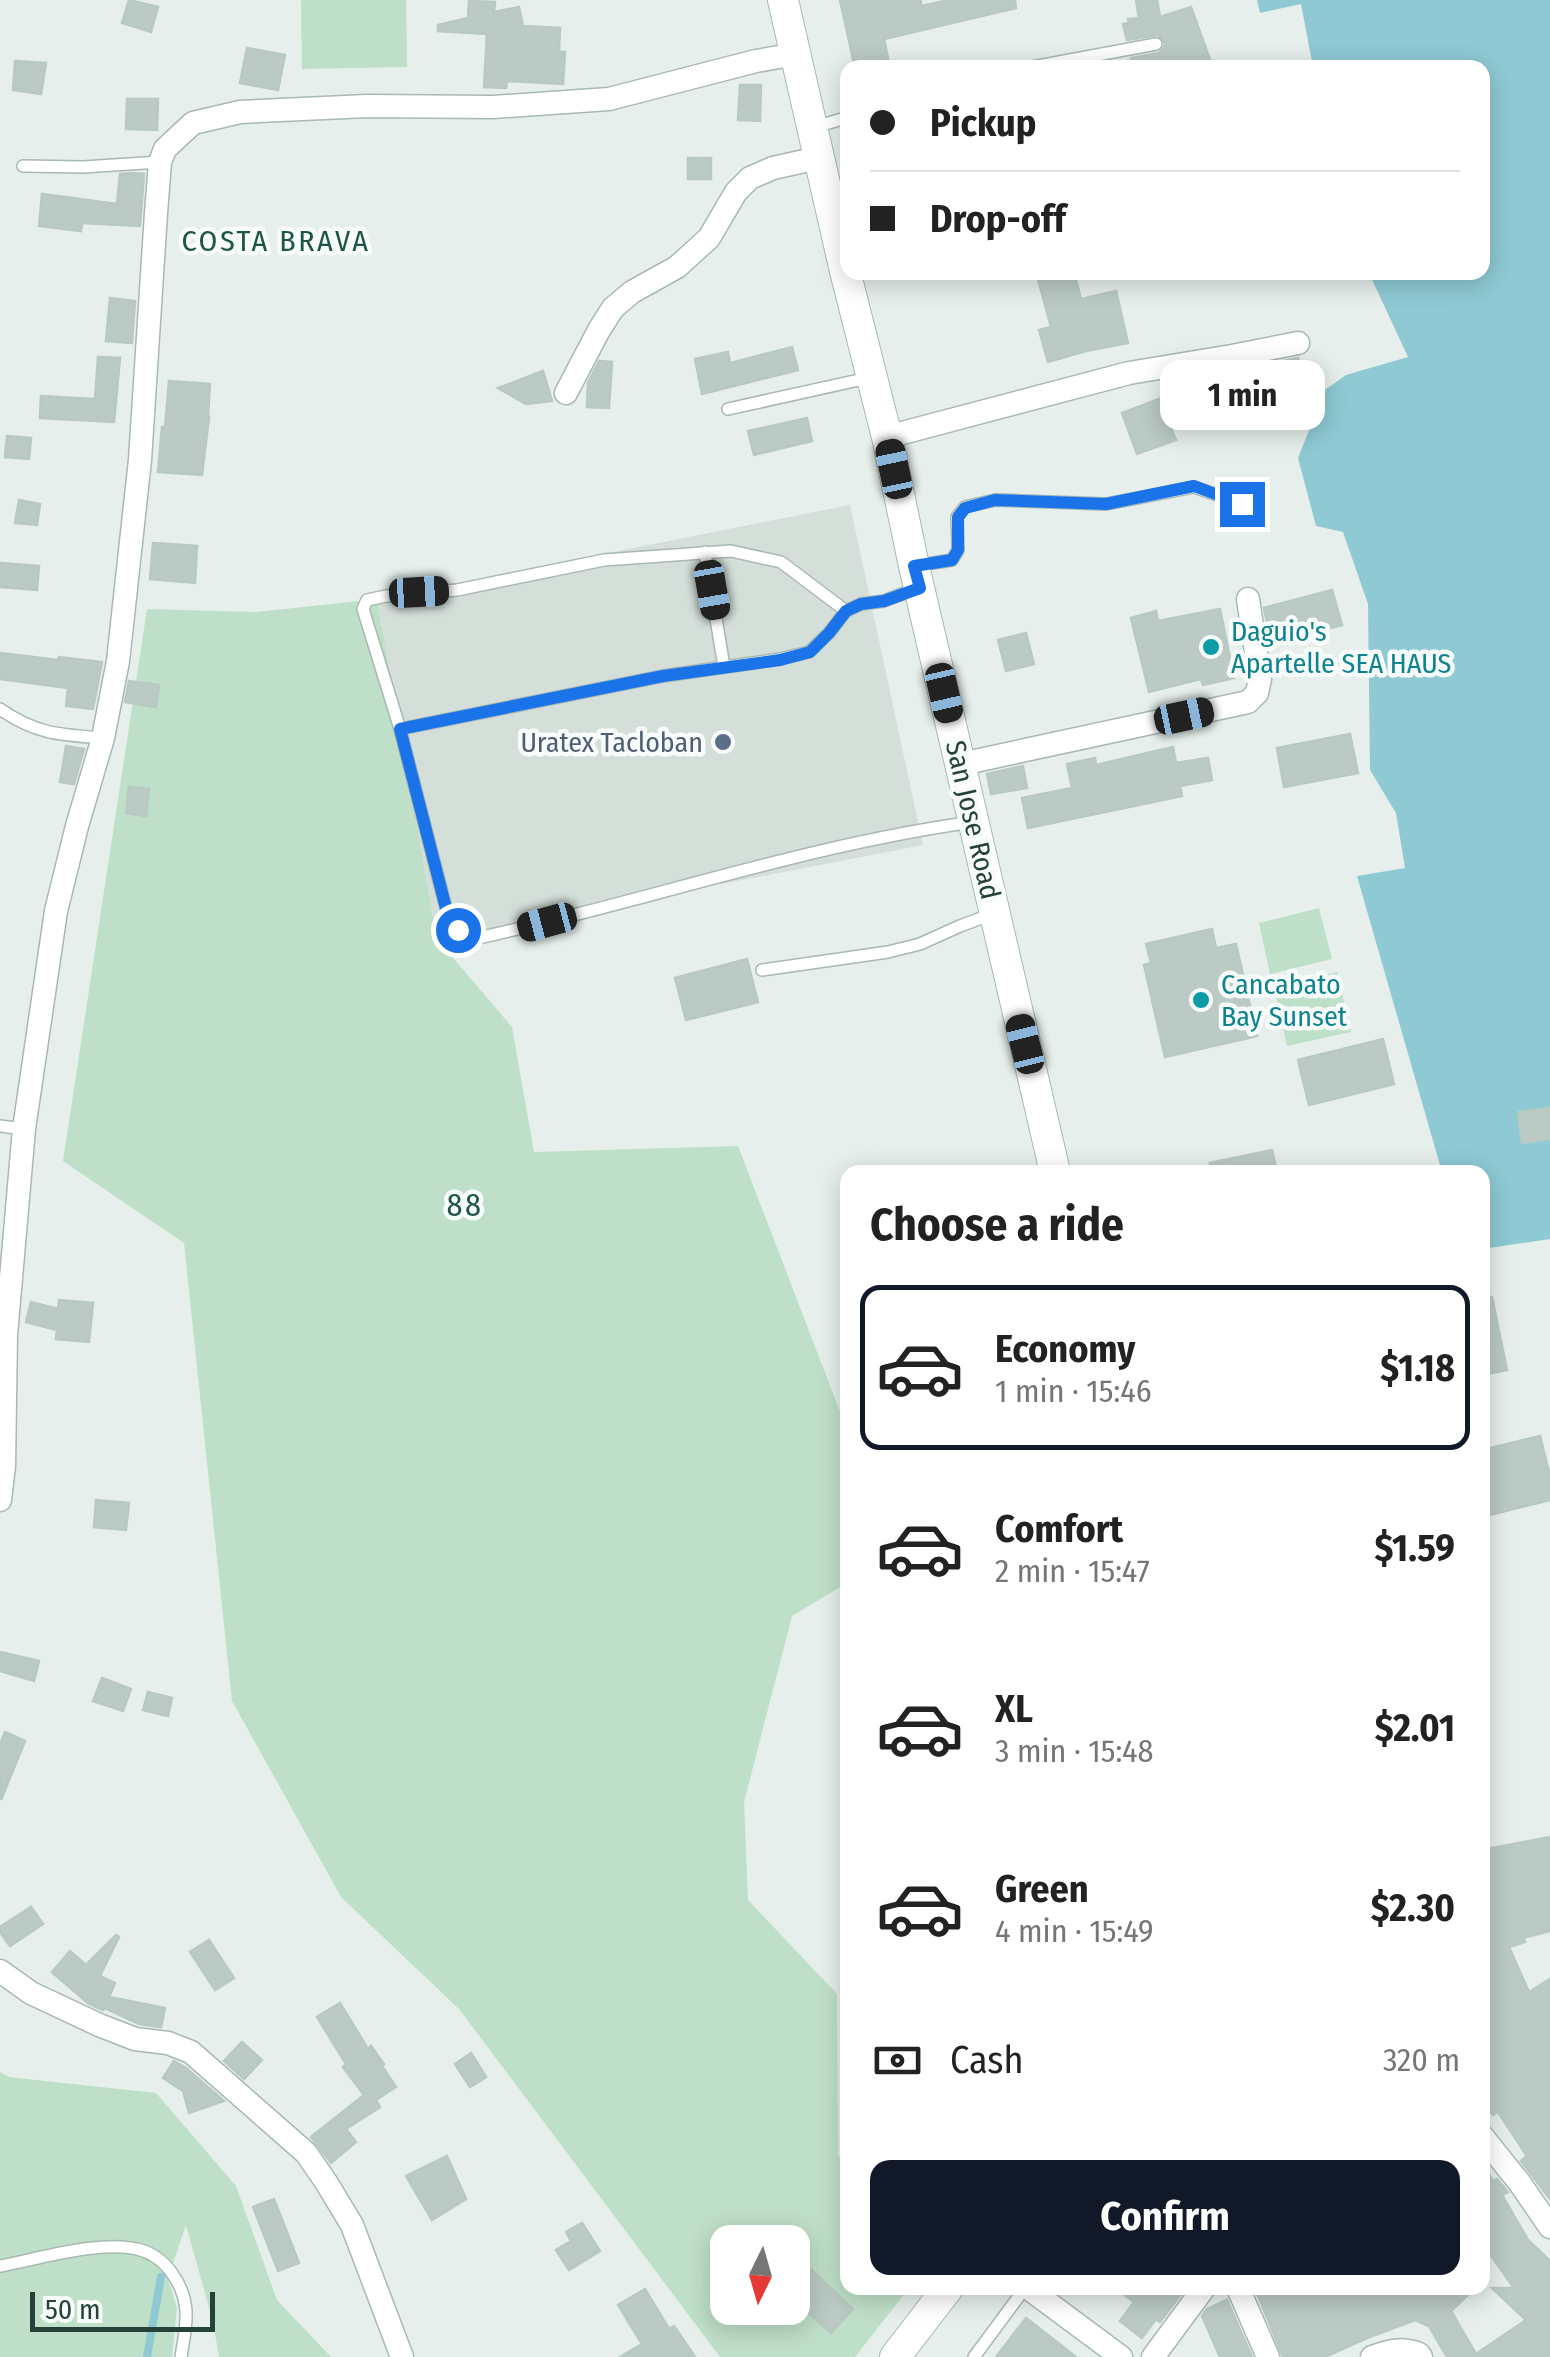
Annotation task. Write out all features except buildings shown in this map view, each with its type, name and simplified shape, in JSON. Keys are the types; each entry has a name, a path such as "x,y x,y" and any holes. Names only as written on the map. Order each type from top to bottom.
{"main road":[{"name":"San Jose Road","path":"783,0 840,246"},
{"name":"San Jose Road","path":"848,280 1053,1165"},
{"path":"895,2357 943,2295"}],"street":[{"path":"0,1500 12,1128 56,910 103,738 118,661 140,460 160,162 165,148 193,123 240,112 367,106 493,107 609,100 796,54"},
{"path":"566,393 613,308 632,292 677,267 709,238 736,192 750,178 815,143"},
{"path":"887,437 1114,376 1298,343"},
{"path":"961,764 1248,702 1257,693 1260,680 1248,600"},
{"path":"0,1971 31,1993 99,2025 135,2039 191,2052 306,2153 352,2225 402,2357"},
{"path":"1490,2146 1550,2228"},
{"path":"1037,2295 1121,2357"},
{"path":"1153,2357 1199,2295"},
{"path":"1241,2295 1268,2357"},
{"path":"1372,2357 1407,2349 1421,2357"}],"lane":[{"path":"1070,60 1156,44"},
{"path":"815,143 840,123"},
{"path":"24,166 160,162"},
{"path":"728,408 872,377"},
{"path":"400,729 663,676 780,660 810,652 846,611 884,601 917,577 952,560 958,550 958,517 965,508 995,500 1106,504 1194,486 1264,511"},
{"path":"846,611 780,562 731,550 604,560 457,590 367,600 363,609 400,729 447,912 458,930 478,938 721,875 922,829 974,822"},
{"path":"705,552 724,667"},
{"path":"0,709 25,726 67,736 103,738"},
{"path":"762,970 888,952 920,944 994,913"},
{"path":"0,2266 99,2247 139,2249 165,2263 180,2284 186,2312 181,2357"},
{"path":"974,2357 1022,2295"}],"shaded area":[{"path":"850,505 923,845 437,939 377,599"}],"green space":[{"path":"301,0 406,0 407,67 302,69"},
{"path":"377,599 437,939 512,1027 534,1152 738,1146 840,1412 840,1587 792,1616 744,1802 748,1900 837,1994 840,2295 904,2295 855,2357 720,2357 459,2009 341,1897 232,1701 184,1243 63,1161 147,609 257,612"},
{"path":"1319,908 1332,959 1270,974 1259,923"},
{"path":"1337,972 1351,1032 1287,1046 1274,987"},
{"path":"0,2072 9,2077 156,2093 236,2186 277,2300 331,2357 219,2357 186,2225 168,2278 177,2308 172,2357 0,2357"}],"water":[{"path":"1257,0 1550,0 1550,1239 1490,1248 1490,1165 1440,1165 1357,876 1405,868 1396,813 1370,770 1368,604 1343,532 1316,526 1298,458 1325,390 1346,375 1408,357 1372,280 1490,280 1490,60 1312,60 1301,4 1260,13"}],"waterway":[{"path":"147,2357 161,2277"}],"place":[{"name":"Daguio's Apartelle SEA HAUS","path":"1211,647"},
{"name":"Uratex Tacloban","path":"723,742"},
{"name":"Cancabato Bay Sunset","path":"1201,1000"}],"district":[{"name":"COSTA BRAVA","path":"276,241"},
{"name":"88","path":"465,1205"}],"route":[{"path":"458,930 447,912 400,729 663,676 780,660 810,652 846,611 920,588 914,566 952,560 958,550 958,517 965,508 995,500 1106,504 1194,486 1242,504"}]}
